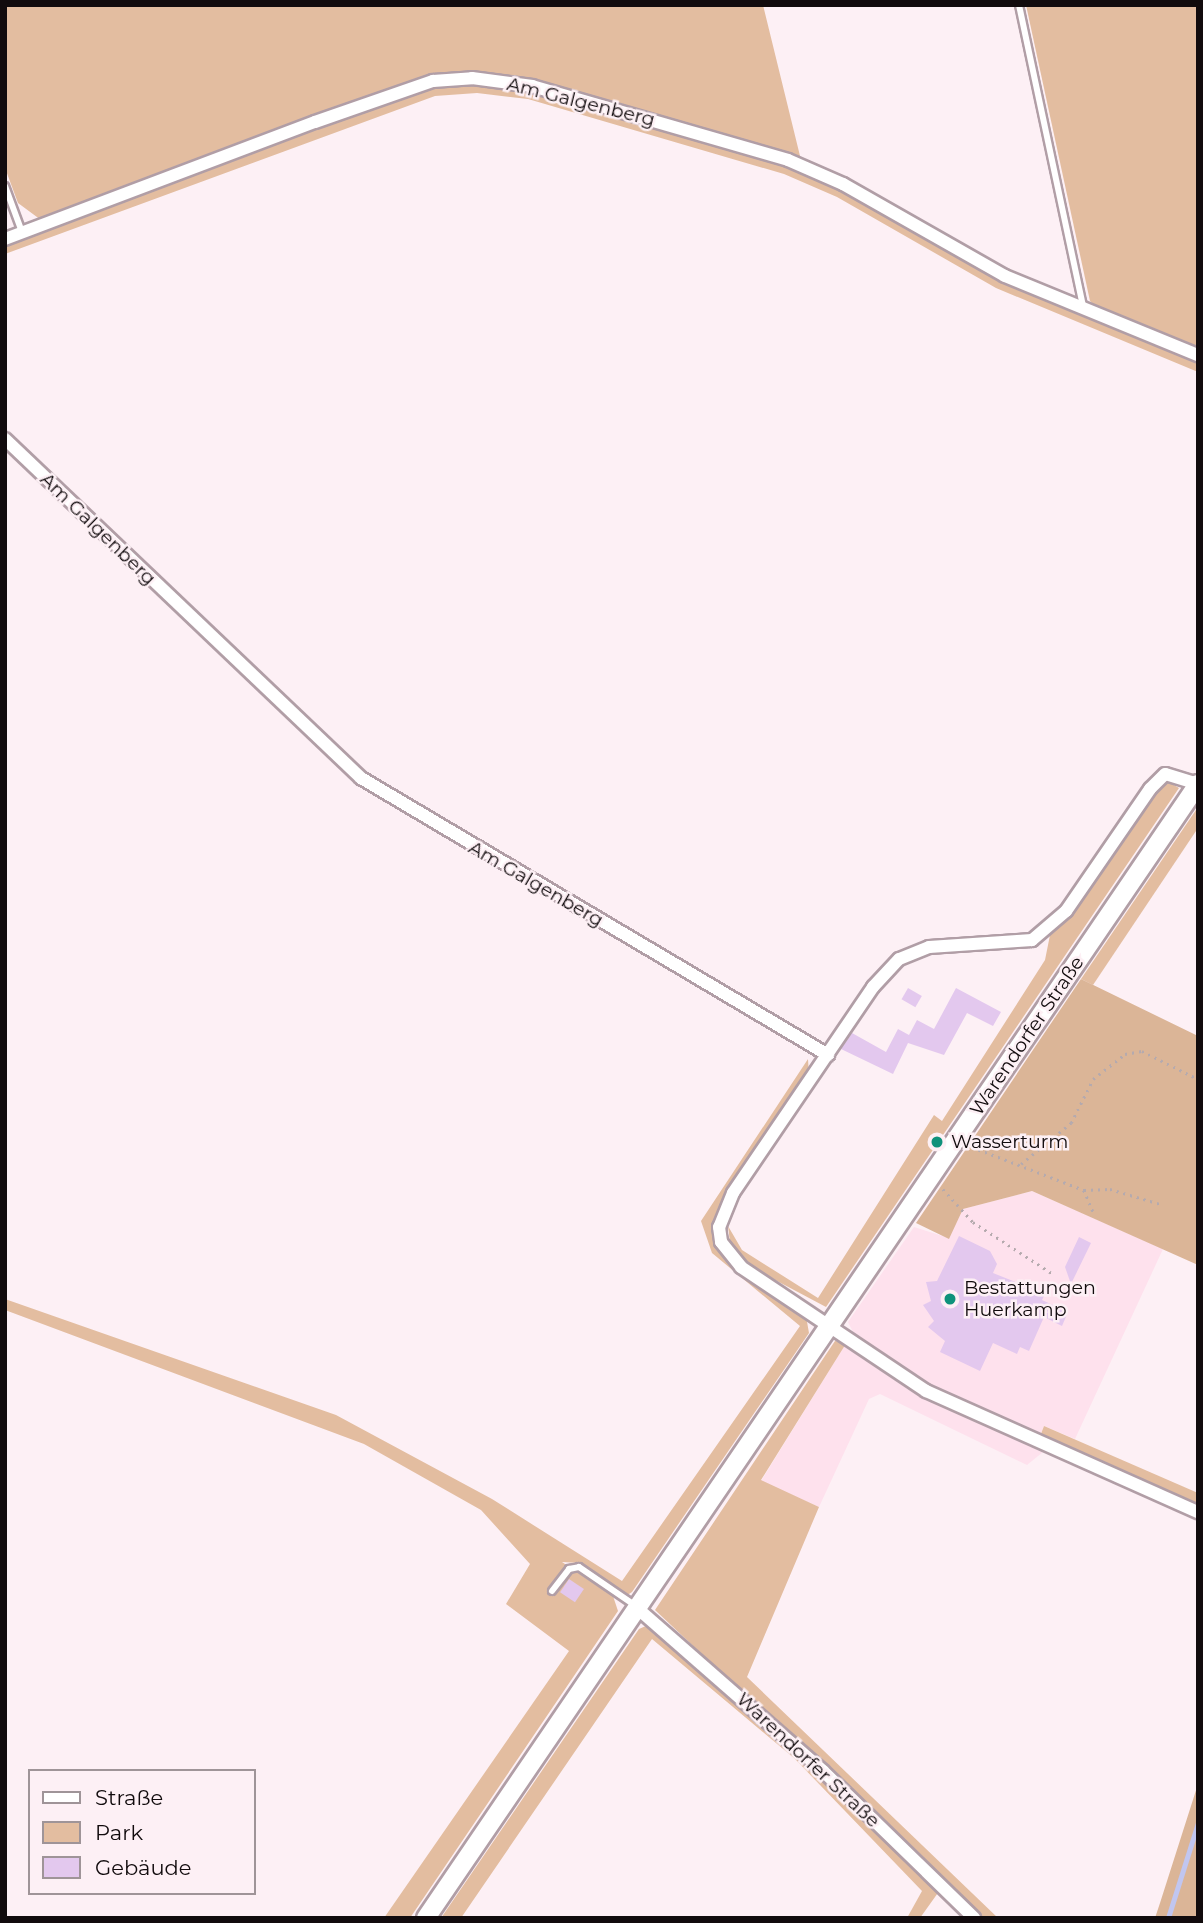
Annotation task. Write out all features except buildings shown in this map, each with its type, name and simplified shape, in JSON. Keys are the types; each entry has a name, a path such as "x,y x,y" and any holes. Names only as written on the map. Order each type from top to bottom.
{"main road":[{"name":"Warendorfer Straße","path":"426,1918 1198,784"}],"street":[{"name":"Am Galgenberg","path":"5,239 433,81 472,78 532,86 788,160 843,184 1005,276 1198,355"},
{"name":"Am Galgenberg","path":"5,439 361,778 828,1055"},
{"name":"Warendorfer Straße","path":"828,1055 899,959 929,947 1032,940 1066,911 1157,782 1178,774 1198,784"},
{"path":"828,1055 733,1193 719,1227 721,1242 741,1267 831,1323 957,1408 1198,1512"},
{"name":"Warendorfer Straße","path":"637,1608 823,1770 974,1918"}],"lane":[{"path":"1019,5 1084,309"},
{"path":"5,186 22,232"},
{"path":"552,1591 569,1569 579,1567 637,1608"}],"path":[{"path":"1021,1164 1071,1123 1093,1079 1125,1054 1142,1051 1198,1079"},
{"path":"955,1141 1084,1190 1110,1189 1160,1204"},
{"path":"931,1177 973,1222 1053,1274"},
{"path":"1084,1190 1094,1214"}],"shaded area":[{"path":"1081,979 1198,1036 1198,1265 1032,1191 963,1209 949,1239 916,1223"},
{"path":"1032,1191 1163,1249 1075,1439 1044,1426 1035,1447 1043,1452 1027,1465 880,1394 869,1399 819,1507 761,1481 853,1332 848,1322 914,1227 949,1238 963,1209"},
{"path":"1198,1784 1198,1918 1155,1918 1160,1903"}],"green space":[{"path":"5,5 763,5 801,160 617,102 530,80 469,73 41,220 18,203 5,168"},
{"path":"1026,5 1198,5 1198,349 1100,311 1090,301"},
{"path":"473,82 530,89 786,165 841,188 999,281 1198,361 1198,372 996,288 837,197 784,174 528,99 477,93 435,96 5,254 5,243 24,236 433,86"},
{"path":"1167,781 1179,788 826,1307 747,1265 730,1242 728,1226 742,1250 818,1298 934,1115 942,1121 1045,960 1050,935 1152,792"},
{"path":"1198,807 1198,828 1093,985 1081,979"},
{"path":"808,1059 809,1075 728,1194 714,1225 717,1242 806,1316 809,1333 632,1592 626,1596 580,1563 562,1562 613,1596 618,1611 410,1918 384,1918 569,1651 506,1604 530,1564 481,1510 364,1444 5,1310 5,1299 336,1415 492,1499 622,1581 800,1326 712,1253 701,1221"},
{"path":"835,1341 847,1342 761,1480 819,1507 747,1677 998,1918 982,1918 655,1610"},
{"path":"1044,1426 1198,1493 1198,1506 1039,1439"},
{"path":"648,1625 819,1772 940,1890 920,1918 907,1918 922,1891 795,1759 652,1639 461,1918 441,1918 639,1629"}],"waterway":[{"path":"1168,1918 1198,1823"}],"place":[{"name":"Wasserturm","path":"937,1142"},
{"name":"Bestattungen Huerkamp","path":"950,1299"}]}
